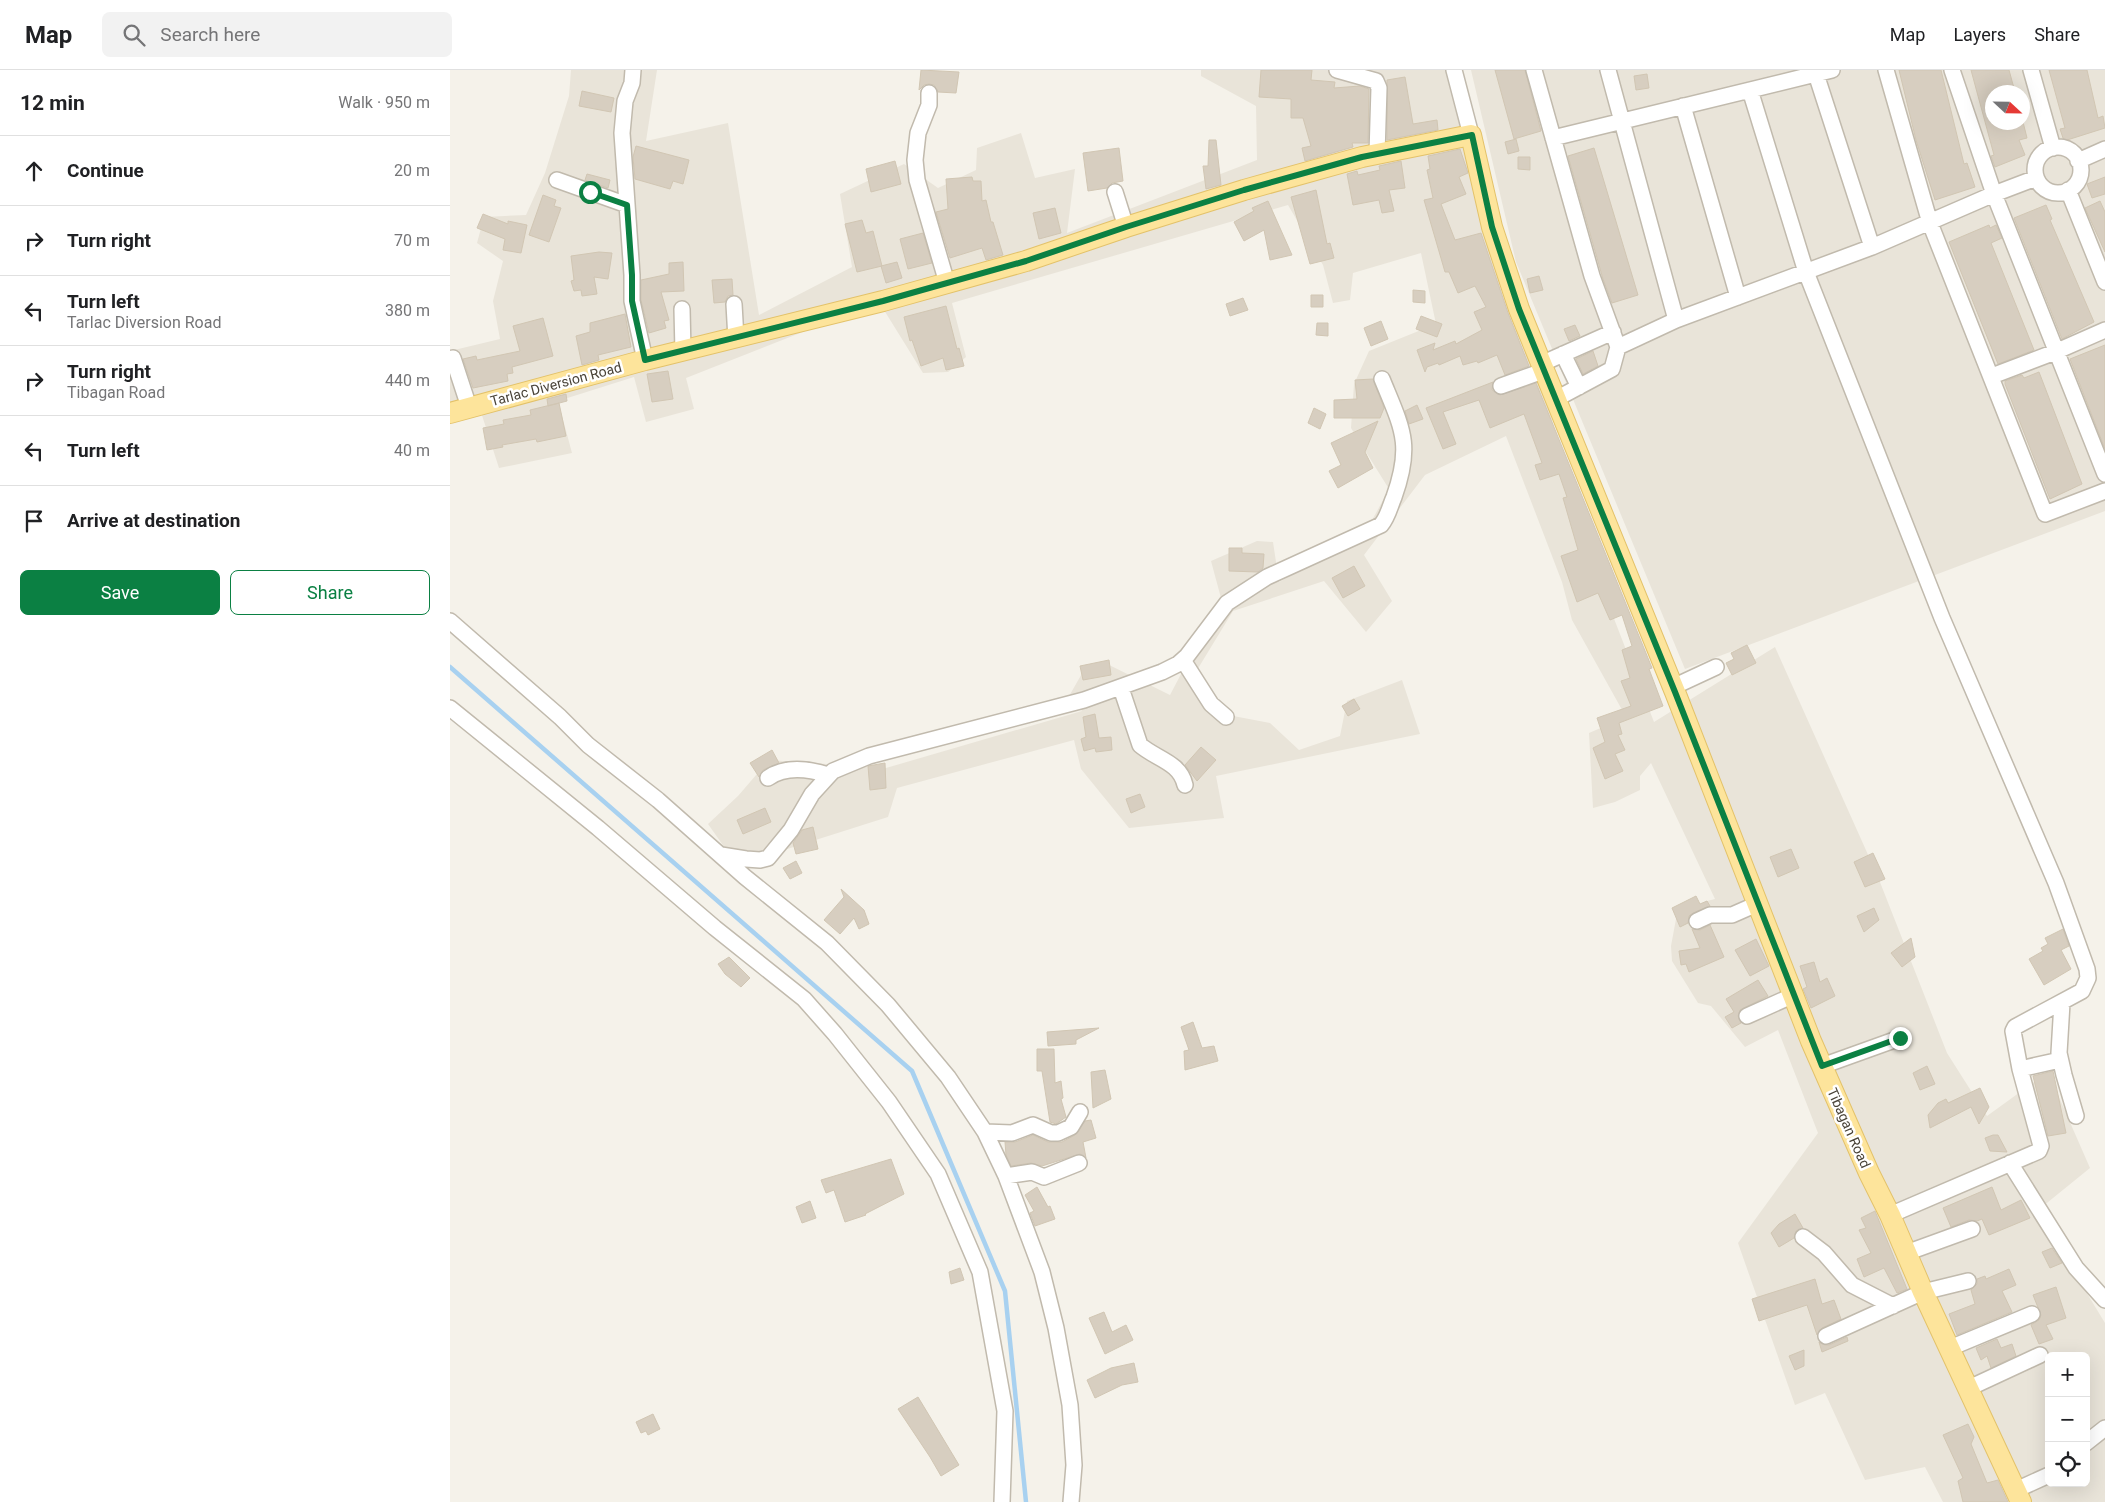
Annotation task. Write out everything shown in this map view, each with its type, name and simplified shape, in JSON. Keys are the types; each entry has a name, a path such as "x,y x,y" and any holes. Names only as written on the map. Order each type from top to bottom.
{"main road":[{"name":"Tarlac Diversion Road","path":"450,413 1026,261 1244,190 1377,154 1472,135"},
{"name":"Tibagan Road","path":"1472,135 1492,227 1519,309 1673,687 1757,904 1822,1066 1869,1173 2018,1496"}],"street":[{"path":"633,70 632,84 625,101 622,133 632,275 632,301 645,360"},
{"path":"1337,70 1376,81 1379,88 1377,154"},
{"name":"Tibagan Road","path":"1454,70 1472,135"},
{"path":"1534,70 1592,276 1618,347 1612,369 1556,399"},
{"path":"1608,70 1676,320"},
{"path":"1553,138 1832,70"},
{"path":"1886,70 1930,223 2045,514 2105,491"},
{"path":"1952,70 1994,194 2055,352 2105,474"},
{"path":"2031,70 2053,148"},
{"path":"1816,74 1872,248"},
{"path":"1750,90 1806,272 1942,618 2056,883 2087,970 2088,978 2082,991 2015,1027 2013,1032 2020,1069 2041,1146 2039,1151 1890,1215"},
{"path":"929,94 928,106 918,133 915,160 917,180 947,283"},
{"path":"1683,106 1738,297"},
{"path":"2053,148 2068,149 2078,160 2080,175 2077,182 2068,190 2052,192 2040,184 2036,178 2035,170 2040,156 2053,148"},
{"path":"2078,160 2105,149"},
{"path":"1618,347 1676,320 1872,248 1994,194 2036,178"},
{"path":"557,180 627,205"},
{"path":"2068,190 2105,282"},
{"path":"1115,192 1126,227"},
{"path":"734,304 736,339"},
{"path":"682,308 682,352"},
{"path":"1992,376 2055,352 2105,330"},
{"path":"1501,386 1542,368 1563,354 1613,332"},
{"path":"1563,354 1579,387"},
{"path":"453,358 469,407"},
{"path":"720,855 760,860 768,858 790,830 812,794 828,775 833,771 869,756 1040,712 1121,688 1162,672 1183,660 1226,602 1267,577 1372,530 1384,521 1404,462 1403,435 1382,379"},
{"path":"450,621 560,717 588,745 658,800 720,855 827,943 888,1005 948,1077 985,1132 1006,1176 1042,1272 1056,1328 1070,1406 1074,1465 1071,1502"},
{"path":"1183,660 1211,704 1226,718"},
{"path":"1673,687 1716,667"},
{"path":"1121,688 1140,745 1175,767 1184,778 1185,785"},
{"path":"450,708 598,828 715,928 804,999 835,1034 889,1102 938,1174 980,1272 1005,1411 1002,1502"},
{"path":"768,778 775,773 795,770 828,775"},
{"path":"1697,921 1710,915 1732,915 1757,904"},
{"path":"1747,1016 1794,994"},
{"path":"2062,1003 2059,1053 2076,1116"},
{"path":"1822,1066 1900,1038"},
{"path":"2020,1069 2060,1060"},
{"path":"985,1132 1012,1133 1033,1125 1050,1133 1058,1133 1071,1127 1080,1112"},
{"path":"1006,1176 1032,1172 1044,1177 1050,1176 1079,1163"},
{"path":"2010,1163 2076,1268 2105,1300"},
{"path":"1906,1253 1972,1230"},
{"path":"1803,1237 1824,1253 1852,1285 1893,1306"},
{"path":"1826,1336 1923,1292 1968,1281"},
{"path":"1950,1348 2032,1314"},
{"path":"1968,1388 2040,1356"},
{"path":"2087,1442 2105,1428"},
{"path":"2018,1496 2045,1479"}],"shaded area":[{"path":"571,70 657,70 646,141 728,123 759,315 852,267 840,194 904,164 938,188 976,170 977,148 1021,133 1035,178 1075,169 1067,233 1257,160 1256,106 1201,76 1201,70 1446,70 1529,339 1594,567 1654,722 1775,647 1878,877 1947,1053 1987,1116 2048,1072 2090,1168 2037,1211 2105,1323 2105,1502 1943,1502 1925,1467 1865,1480 1825,1393 1795,1405 1738,1243 1818,1133 1778,1030 1745,1047 1711,1006 1698,1003 1672,961 1671,946 1676,919 1707,901 1715,899 1651,763 1640,776 1640,790 1615,802 1593,808 1589,733 1626,717 1572,620 1562,582 1506,436 1425,475 1364,555 1392,601 1366,632 1324,581 1233,611 1194,675 1228,715 1270,723 1299,750 1340,736 1347,701 1402,680 1420,734 1216,776 1224,818 1129,828 1081,769 1074,740 897,788 888,817 737,865 708,824 738,796 769,760 886,768 1082,711 1068,698 1084,670 1103,662 1170,695 1221,598 1211,561 1257,541 1273,542 1279,582 1363,537 1389,489 1351,428 1354,384 1369,351 1436,324 1421,253 1353,273 1350,300 1333,303 1323,265 1288,205 952,303 966,357 948,372 923,373 879,302 686,378 694,409 646,422 634,377 558,401 572,453 499,468 478,403 450,410 450,351 500,339 493,301 503,261 477,243 484,217 526,215 545,173 569,96"},
{"path":"1471,70 2105,70 2105,511 1685,669 1516,262"}],"building":[{"path":"921,70 959,72 956,93 938,92 934,85 929,84 924,85 919,90"},
{"path":"1261,70 1312,70 1311,80 1335,82 1334,88 1360,86 1369,89 1368,143 1352,143 1353,147 1305,161 1302,148 1311,146 1303,118 1291,118 1291,99 1259,97"},
{"path":"1495,70 1525,70 1541,131 1514,139"},
{"path":"1899,70 1941,70 1964,164 1967,163 1975,187 1935,200 1916,140"},
{"path":"1971,70 2009,70 2013,85 1985,85 1985,122"},
{"path":"2049,70 2087,70 2098,118 2103,116 2105,128 2064,141 2060,129 2065,128"},
{"path":"1647,74 1649,88 1636,90 1634,76"},
{"path":"1405,77 1413,124 1437,120 1438,130 1387,140 1387,80"},
{"path":"582,91 614,98 611,112 579,106"},
{"path":"1987,130 2025,130 2027,138 2019,140 2025,155 1995,167 1991,156 1994,155"},
{"path":"1516,139 1519,151 1508,154 1505,142"},
{"path":"1209,140 1216,140 1221,185 1206,189 1203,166 1208,166"},
{"path":"636,146 689,160 683,184 673,181 670,189 635,179 633,157"},
{"path":"1119,148 1123,181 1112,183 1107,188 1088,191 1083,153"},
{"path":"1594,148 1638,295 1612,303 1603,279 1568,156"},
{"path":"1460,149 1468,173 1459,177 1466,194 1441,204 1455,240 1481,233 1508,313 1529,366 1505,375 1497,355 1478,363 1477,361 1463,365 1460,356 1439,365 1438,363 1427,367 1425,372 1417,350 1435,343 1433,350 1455,341 1456,344 1482,330 1474,312 1486,307 1475,286 1458,293 1449,272 1445,272 1424,200 1433,198 1427,170 1430,169 1428,156"},
{"path":"1518,157 1530,157 1530,170 1518,169"},
{"path":"895,161 901,184 871,192 866,169"},
{"path":"1401,161 1405,188 1389,190 1394,211 1382,213 1379,200 1353,205 1347,174 1357,171 1358,175 1380,170 1379,166"},
{"path":"587,174 610,180 608,188 585,180"},
{"path":"972,177 973,181 981,181 982,201 986,200 991,222 993,222 1003,255 986,260 982,248 950,258 936,212 948,209 946,179"},
{"path":"2105,177 2105,194 2092,198 2087,184"},
{"path":"1316,190 1327,244 1330,243 1334,258 1310,264 1291,197"},
{"path":"543,195 556,200 554,206 561,208 549,242 529,235"},
{"path":"1268,201 1292,255 1270,260 1264,230 1244,241 1234,222 1254,211 1252,208"},
{"path":"2100,201 2105,212 2105,252 2085,208"},
{"path":"2046,205 2052,219 2050,220 2094,322 2062,339 2014,218"},
{"path":"1055,208 1061,233 1039,239 1033,213"},
{"path":"483,214 508,224 508,221 527,225 521,253 503,250 505,239 477,228"},
{"path":"862,220 866,233 873,231 882,266 857,272 845,224"},
{"path":"1989,225 1990,228 1996,225 2002,238 1991,243 2034,350 1998,364 1949,242"},
{"path":"923,233 932,263 908,269 900,239"},
{"path":"599,252 612,253 608,279 594,277 597,294 582,296 581,290 574,291 571,281 574,280 571,256"},
{"path":"683,262 684,291 661,292 669,320 664,321 666,328 649,333 641,300 641,280 669,274 669,263"},
{"path":"897,262 902,278 886,283 881,266"},
{"path":"1539,276 1543,290 1530,293 1527,279"},
{"path":"732,279 733,295 728,296 725,302 714,303 712,280"},
{"path":"1413,290 1425,291 1425,303 1413,302"},
{"path":"1311,295 1323,295 1323,307 1311,307"},
{"path":"1243,298 1248,310 1230,316 1226,304"},
{"path":"946,306 957,349 959,348 964,366 946,370 943,358 921,366 912,340 910,341 904,317"},
{"path":"625,314 631,347 598,355 599,360 582,365 576,336 590,332 590,323"},
{"path":"1421,316 1442,324 1437,337 1416,329"},
{"path":"543,318 553,356 512,367 513,373 507,374 508,381 473,388 463,359 476,356 477,360 520,351 513,326"},
{"path":"1381,321 1388,339 1371,346 1364,328"},
{"path":"1317,323 1328,323 1328,336 1316,335"},
{"path":"1575,325 1580,336 1569,341 1564,329"},
{"path":"2105,345 2105,449 2070,359"},
{"path":"1593,351 1598,366 1583,374 1576,359"},
{"path":"668,371 673,399 652,402 647,374"},
{"path":"2039,372 2082,484 2050,499 2005,384 2005,381 2022,375 2024,378"},
{"path":"1373,379 1384,408 1380,418 1334,418 1334,400 1357,399 1355,380"},
{"path":"1493,382 1492,390 1500,395 1536,383 1652,668 1649,669 1663,706 1619,723 1622,734 1618,735 1625,750 1615,754 1623,771 1605,779 1593,748 1605,742 1597,718 1631,706 1621,681 1630,678 1622,650 1632,646 1622,615 1610,620 1598,593 1577,602 1561,556 1578,550 1563,498 1567,497 1559,474 1540,480 1535,465 1542,463 1524,414 1490,428 1479,400 1443,412 1456,444 1443,449 1426,408"},
{"path":"566,394 567,401 548,406 547,399"},
{"path":"559,403 566,436 537,442 536,439 502,445 503,447 487,450 483,428 504,424 503,420 531,415 530,410"},
{"path":"1417,405 1423,419 1409,424 1405,411"},
{"path":"1314,408 1326,414 1320,429 1308,423"},
{"path":"1378,421 1365,452 1373,468 1338,488 1329,471 1341,465 1331,443"},
{"path":"1229,548 1242,548 1242,553 1264,554 1263,568 1258,572 1229,571"},
{"path":"1354,566 1365,586 1343,598 1332,578"},
{"path":"1747,645 1756,663 1732,675 1726,663 1734,659 1731,653"},
{"path":"1109,660 1111,675 1083,680 1080,666"},
{"path":"1354,699 1360,709 1348,716 1342,706"},
{"path":"1095,714 1099,738 1111,737 1112,750 1096,752 1095,748 1084,751 1081,739 1086,737 1083,717"},
{"path":"1201,747 1216,760 1197,781 1185,765"},
{"path":"772,750 779,763 763,770 759,777 750,763"},
{"path":"885,763 886,788 870,790 868,766"},
{"path":"1140,794 1145,807 1131,813 1126,799"},
{"path":"765,808 771,822 743,834 737,820"},
{"path":"813,827 818,849 796,854 793,843 802,830"},
{"path":"1791,849 1799,868 1778,877 1770,857"},
{"path":"1873,853 1885,879 1865,887 1854,862"},
{"path":"796,861 802,873 790,879 783,868"},
{"path":"841,889 864,910 869,924 859,929 854,918 840,934 824,920 844,897"},
{"path":"1696,896 1700,904 1707,901 1710,906 1693,913 1689,916 1688,923 1680,927 1672,908"},
{"path":"1874,908 1879,920 1864,932 1857,916"},
{"path":"1710,925 1724,957 1689,972 1686,964 1681,965 1679,951 1700,948 1692,929 1700,930"},
{"path":"2063,929 2069,946 2061,950 2071,969 2044,985 2029,959 2043,951 2041,948 2048,944 2045,938"},
{"path":"1911,938 1915,957 1902,967 1891,953"},
{"path":"1756,939 1769,966 1750,976 1735,950"},
{"path":"729,957 750,978 741,987 725,974 718,964"},
{"path":"1814,962 1820,982 1827,978 1835,996 1811,1008 1803,989 1807,987 1800,966"},
{"path":"1758,980 1768,996 1740,1010 1738,1016 1741,1023 1732,1028 1725,1017 1734,1012 1726,999"},
{"path":"1193,1022 1202,1048 1214,1046 1218,1061 1185,1070 1184,1051 1189,1050 1181,1027"},
{"path":"1099,1028 1076,1040 1076,1044 1048,1046 1047,1032"},
{"path":"1037,1049 1054,1049 1055,1083 1061,1081 1063,1098 1061,1099 1066,1117 1056,1124 1050,1122 1042,1071 1037,1071"},
{"path":"1927,1066 1935,1084 1920,1090 1913,1073"},
{"path":"1105,1070 1111,1099 1093,1108 1091,1072"},
{"path":"2053,1071 2066,1133 2048,1136 2033,1076"},
{"path":"1980,1088 1989,1107 1979,1124 1971,1107 1930,1128 1928,1115 1938,1103 1946,1099 1948,1103"},
{"path":"1091,1120 1096,1138 1083,1142 1086,1158 1080,1154 1042,1166 1031,1163 1011,1166 1006,1155 1005,1142 1015,1142 1033,1135 1048,1142 1062,1142 1075,1135 1085,1121"},
{"path":"1998,1135 2007,1152 1990,1151 1985,1138"},
{"path":"891,1159 904,1194 866,1215 845,1222 834,1190 826,1193 821,1180"},
{"path":"1037,1187 1048,1207 1050,1206 1055,1219 1035,1226 1030,1213 1034,1211 1025,1195"},
{"path":"1992,1187 2001,1210 2021,1200 2030,1218 1989,1235 1982,1219 1977,1221 1969,1220 1951,1227 1943,1208"},
{"path":"810,1201 816,1218 802,1223 796,1207"},
{"path":"1875,1211 1907,1289 1897,1293 1884,1268 1864,1277 1857,1259 1871,1253 1859,1230 1866,1228 1861,1218"},
{"path":"1795,1214 1803,1228 1796,1231 1794,1238 1779,1247 1771,1233 1779,1224"},
{"path":"2052,1248 2062,1263 2050,1268 2042,1252"},
{"path":"960,1268 964,1280 951,1284 949,1272"},
{"path":"2009,1269 2016,1285 2002,1291 2012,1312 1957,1335 1949,1314 1975,1304 1971,1290 1977,1284 1977,1279 1985,1276 1986,1279"},
{"path":"1815,1279 1822,1304 1834,1300 1841,1319 1822,1328 1817,1335 1807,1305 1759,1321 1752,1299"},
{"path":"2056,1287 2066,1318 2046,1325 2053,1339 2039,1344 2031,1325 2039,1320 2041,1315 2033,1295"},
{"path":"1104,1312 1112,1332 1126,1325 1133,1340 1105,1354 1089,1318"},
{"path":"1847,1337 1848,1341 1822,1352 1819,1342 1829,1345"},
{"path":"1997,1339 2001,1348 2012,1344 2016,1356 1991,1368 1987,1356 1981,1360 1976,1348"},
{"path":"1804,1350 1804,1366 1795,1370 1789,1356"},
{"path":"1134,1363 1138,1382 1122,1385 1095,1398 1087,1380 1111,1368"},
{"path":"918,1397 959,1465 941,1476 898,1409"},
{"path":"653,1414 660,1429 648,1435 646,1431 641,1433 636,1422"},
{"path":"1968,1424 1974,1437 1971,1444 1987,1483 1998,1480 2008,1502 1963,1502 1958,1481 1963,1478 1943,1435"}],"waterway":[{"path":"450,667 912,1071 1005,1291 1026,1502"}],"route":[{"path":"590,192 627,205 632,301 645,360 736,339 883,301 1026,261 1244,190 1362,157 1472,135 1492,227 1519,309 1543,371 1618,548 1822,1066 1900,1038"}]}
